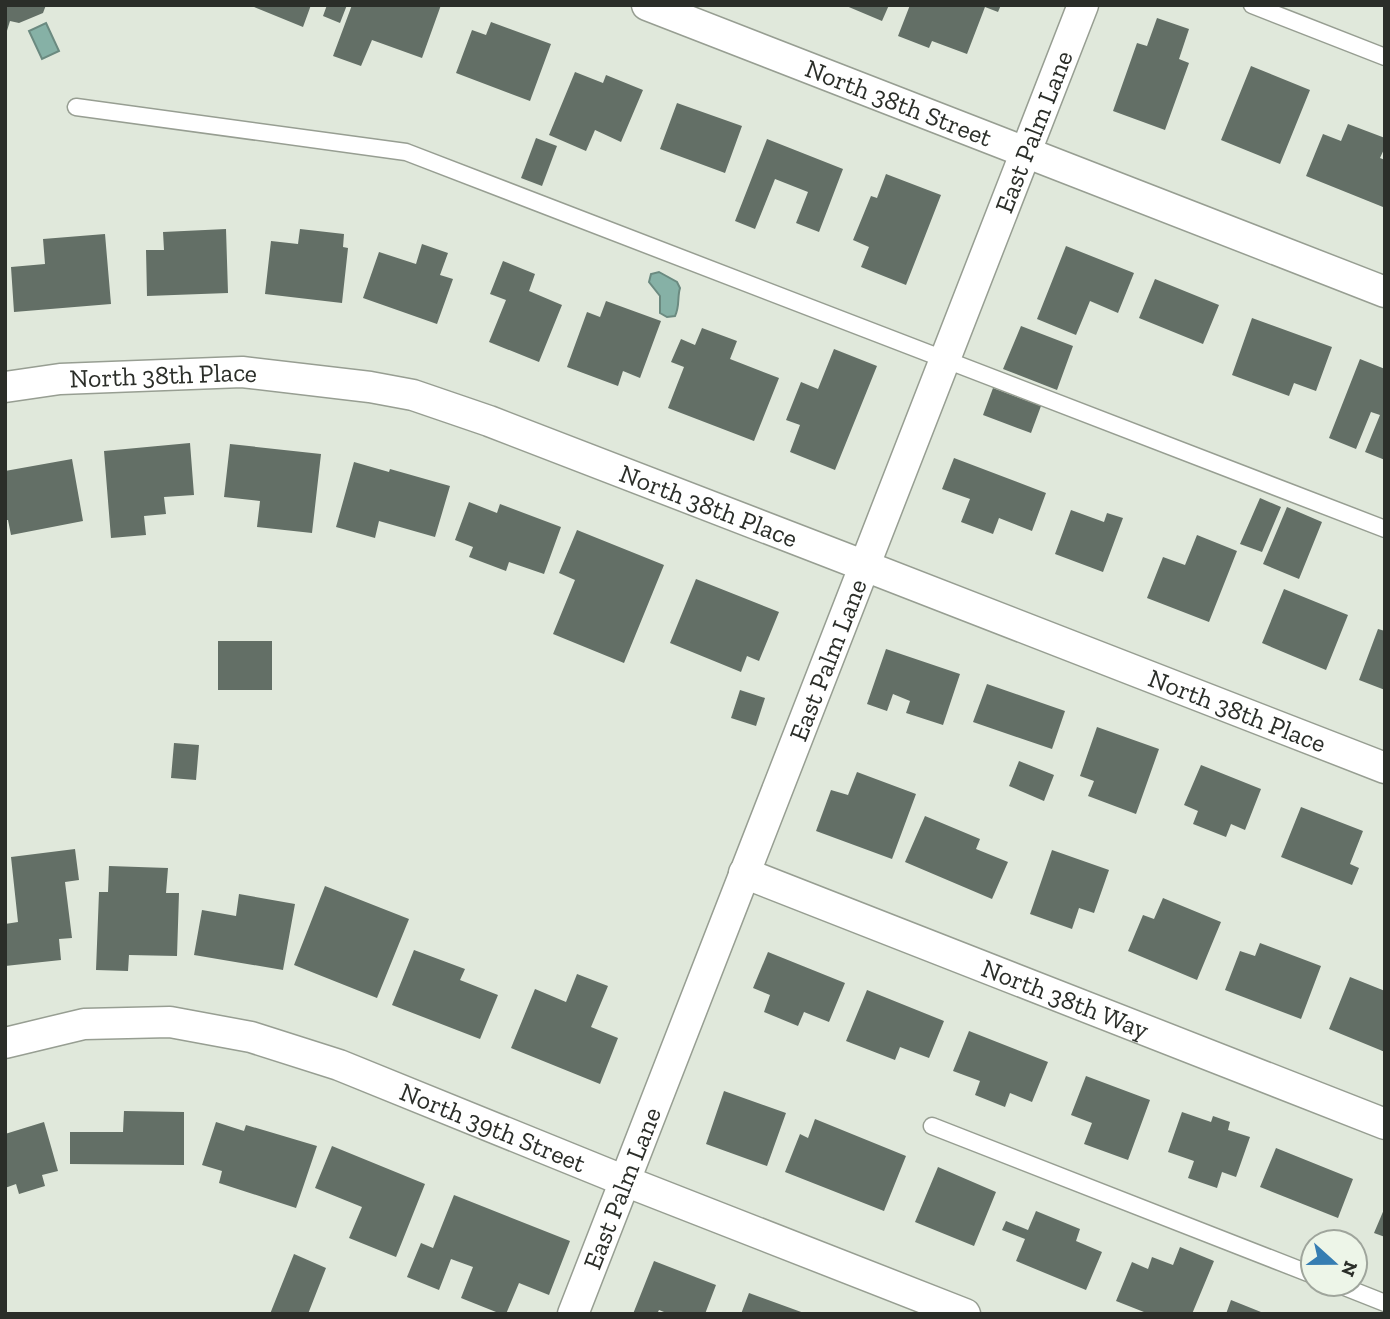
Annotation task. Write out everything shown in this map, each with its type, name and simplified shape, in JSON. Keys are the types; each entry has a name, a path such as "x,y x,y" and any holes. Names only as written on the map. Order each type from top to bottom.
{"street":[{"name":"North 38th Street","path":"647,5 1385,292"},
{"name":"East Palm Lane","path":"573,1314 1083,5"},
{"name":"North 38th Place","path":"5,387 60,379 242,372 370,387 413,395 865,566 1385,768"},
{"name":"North 38th Way","path":"744,873 1385,1124"},
{"name":"North 39th Street","path":"5,1043 84,1024 170,1023 251,1037 339,1065 965,1314"}],"lane":[{"path":"1252,5 1385,57"},
{"path":"76,107 406,152 1385,530"},
{"path":"932,1126 1299,1270"}],"water":[{"path":"46,23 59,51 42,59 29,31"},
{"path":"659,272 677,282 680,288 675,316 667,317 660,313 660,296 649,282 651,274"}],"building":[{"path":"5,5 46,5 43,13 19,23 10,21 6,34"},
{"path":"249,5 311,5 303,27"},
{"path":"327,5 347,5 340,23 323,16"},
{"path":"352,5 441,5 422,58 372,40 361,66 333,56"},
{"path":"844,5 889,5 882,21"},
{"path":"910,5 1001,5 998,12 985,7 967,54 932,41 929,48 898,36"},
{"path":"1157,18 1189,29 1179,59 1189,63 1165,130 1113,111 1137,43 1147,46"},
{"path":"491,22 551,44 530,101 456,73 472,30 486,35"},
{"path":"1251,66 1310,90 1280,164 1221,140"},
{"path":"575,72 603,83 606,75 643,90 621,142 595,130 586,151 549,135"},
{"path":"677,103 742,126 725,173 660,149"},
{"path":"1348,124 1385,138 1385,147 1380,158 1385,160 1383,207 1306,176 1323,134 1341,141"},
{"path":"536,138 557,146 542,186 521,178"},
{"path":"767,139 843,169 819,232 796,223 808,192 775,179 755,229 735,221"},
{"path":"886,174 941,195 906,285 861,267 869,247 853,240 871,196 877,198"},
{"path":"226,229 228,293 147,296 146,250 164,250 163,232"},
{"path":"300,229 344,234 343,247 348,248 342,303 265,294 271,241 298,244"},
{"path":"105,234 111,304 14,312 11,267 45,264 43,239"},
{"path":"422,244 448,253 440,275 453,279 437,324 363,298 379,252 416,264"},
{"path":"1066,246 1134,273 1118,313 1090,301 1076,335 1037,319"},
{"path":"503,261 535,274 529,291 562,305 539,362 489,342 506,300 490,294"},
{"path":"1155,279 1219,305 1203,344 1139,318"},
{"path":"606,301 661,321 640,378 623,371 618,386 567,367 587,312 600,317"},
{"path":"1252,318 1332,347 1316,391 1294,383 1289,396 1232,375"},
{"path":"1021,326 1073,346 1057,390 1003,369"},
{"path":"702,328 737,341 730,359 779,378 754,441 668,408 684,367 671,362 681,339 695,345"},
{"path":"834,349 877,366 835,470 790,452 800,425 786,420 801,382 818,389"},
{"path":"1360,359 1385,369 1385,460 1365,452 1380,415 1371,412 1356,449 1329,438"},
{"path":"993,388 1041,406 1031,433 983,415"},
{"path":"190,443 194,495 164,497 166,514 144,516 146,535 111,538 104,451"},
{"path":"230,444 321,454 312,533 257,527 260,501 224,497"},
{"path":"954,458 1046,493 1032,531 999,518 993,534 961,522 970,499 942,489"},
{"path":"72,459 83,521 11,535 8,520 5,520 5,471"},
{"path":"354,462 450,486 435,537 379,521 375,538 336,527"},
{"path":"1260,498 1281,507 1262,552 1240,544"},
{"path":"469,502 497,513 500,504 561,527 544,574 509,562 506,571 469,557 473,547 455,540"},
{"path":"1287,507 1322,522 1299,579 1263,564"},
{"path":"1071,510 1104,522 1107,513 1123,518 1103,572 1055,554"},
{"path":"577,530 664,565 624,663 553,634 575,580 559,573"},
{"path":"1197,535 1237,551 1209,622 1147,598 1163,557 1185,565"},
{"path":"696,579 779,612 759,661 747,656 741,672 670,643"},
{"path":"1284,589 1348,615 1326,670 1262,643"},
{"path":"1378,629 1385,631 1385,690 1359,680"},
{"path":"218,641 272,641 272,690 218,690"},
{"path":"886,649 960,674 943,725 906,713 910,701 893,694 887,711 867,704"},
{"path":"987,684 1065,711 1052,749 973,722"},
{"path":"740,690 765,698 756,726 731,718"},
{"path":"1097,727 1159,749 1136,814 1088,796 1094,781 1080,776"},
{"path":"174,743 199,745 196,780 171,778"},
{"path":"1019,761 1054,775 1044,801 1009,786"},
{"path":"1201,765 1261,789 1245,830 1231,824 1226,837 1193,824 1198,811 1184,805"},
{"path":"857,772 916,794 892,859 816,831 831,790 848,795"},
{"path":"1301,807 1363,831 1350,864 1359,868 1352,885 1281,857"},
{"path":"925,816 980,839 976,849 1008,862 992,899 905,862"},
{"path":"75,849 79,880 65,882 72,938 59,939 61,960 5,966 5,924 18,922 11,857"},
{"path":"1052,850 1109,870 1094,913 1079,908 1072,929 1030,914"},
{"path":"109,866 168,868 166,893 179,893 177,956 129,955 128,971 96,970 99,892 108,892"},
{"path":"325,886 409,919 377,998 294,965"},
{"path":"239,894 295,904 283,970 194,955 202,910 236,916"},
{"path":"1163,898 1221,922 1197,980 1128,951 1143,915 1154,919"},
{"path":"1260,943 1321,966 1301,1019 1225,990 1240,951 1255,956"},
{"path":"414,950 465,969 460,980 498,995 480,1039 392,1005"},
{"path":"768,952 845,983 829,1022 804,1012 798,1026 764,1012 770,995 753,988"},
{"path":"577,974 608,986 591,1027 618,1038 600,1084 511,1048 535,989 566,1002"},
{"path":"1350,977 1385,991 1385,1052 1329,1029"},
{"path":"867,990 944,1021 929,1058 900,1047 895,1060 846,1041"},
{"path":"969,1031 1048,1062 1032,1102 1010,1093 1005,1107 975,1095 980,1081 953,1071"},
{"path":"1086,1076 1150,1100 1128,1160 1084,1144 1092,1123 1071,1115"},
{"path":"724,1091 786,1113 767,1166 706,1144"},
{"path":"124,1111 184,1112 184,1165 70,1164 70,1132 123,1132"},
{"path":"1182,1112 1211,1122 1213,1116 1230,1122 1228,1130 1250,1137 1236,1177 1222,1172 1217,1188 1188,1178 1194,1161 1168,1152"},
{"path":"815,1119 906,1156 884,1211 785,1172 800,1134 808,1138"},
{"path":"44,1122 58,1171 42,1175 45,1186 19,1194 16,1184 5,1188 5,1134"},
{"path":"216,1122 244,1131 246,1125 317,1146 296,1208 219,1183 222,1171 202,1165"},
{"path":"332,1146 425,1184 396,1257 349,1238 362,1207 315,1188"},
{"path":"1276,1148 1353,1179 1338,1218 1260,1187"},
{"path":"938,1167 996,1192 974,1246 915,1222"},
{"path":"454,1195 570,1241 549,1295 519,1283 506,1314 501,1314 461,1298 473,1267 451,1259 439,1290 407,1277 421,1243 433,1248"},
{"path":"1385,1207 1385,1237 1374,1233"},
{"path":"1036,1211 1080,1229 1076,1241 1102,1252 1086,1290 1016,1261 1025,1239 1002,1230 1006,1221 1028,1230"},
{"path":"1180,1247 1214,1261 1192,1314 1149,1314 1116,1301 1132,1262 1148,1269 1152,1257 1173,1265"},
{"path":"294,1254 326,1268 308,1314 270,1314"},
{"path":"654,1261 716,1285 705,1314 669,1314 659,1310 657,1314 633,1314"},
{"path":"749,1293 804,1313 804,1314 741,1314"},
{"path":"1231,1300 1266,1314 1226,1314"}]}
